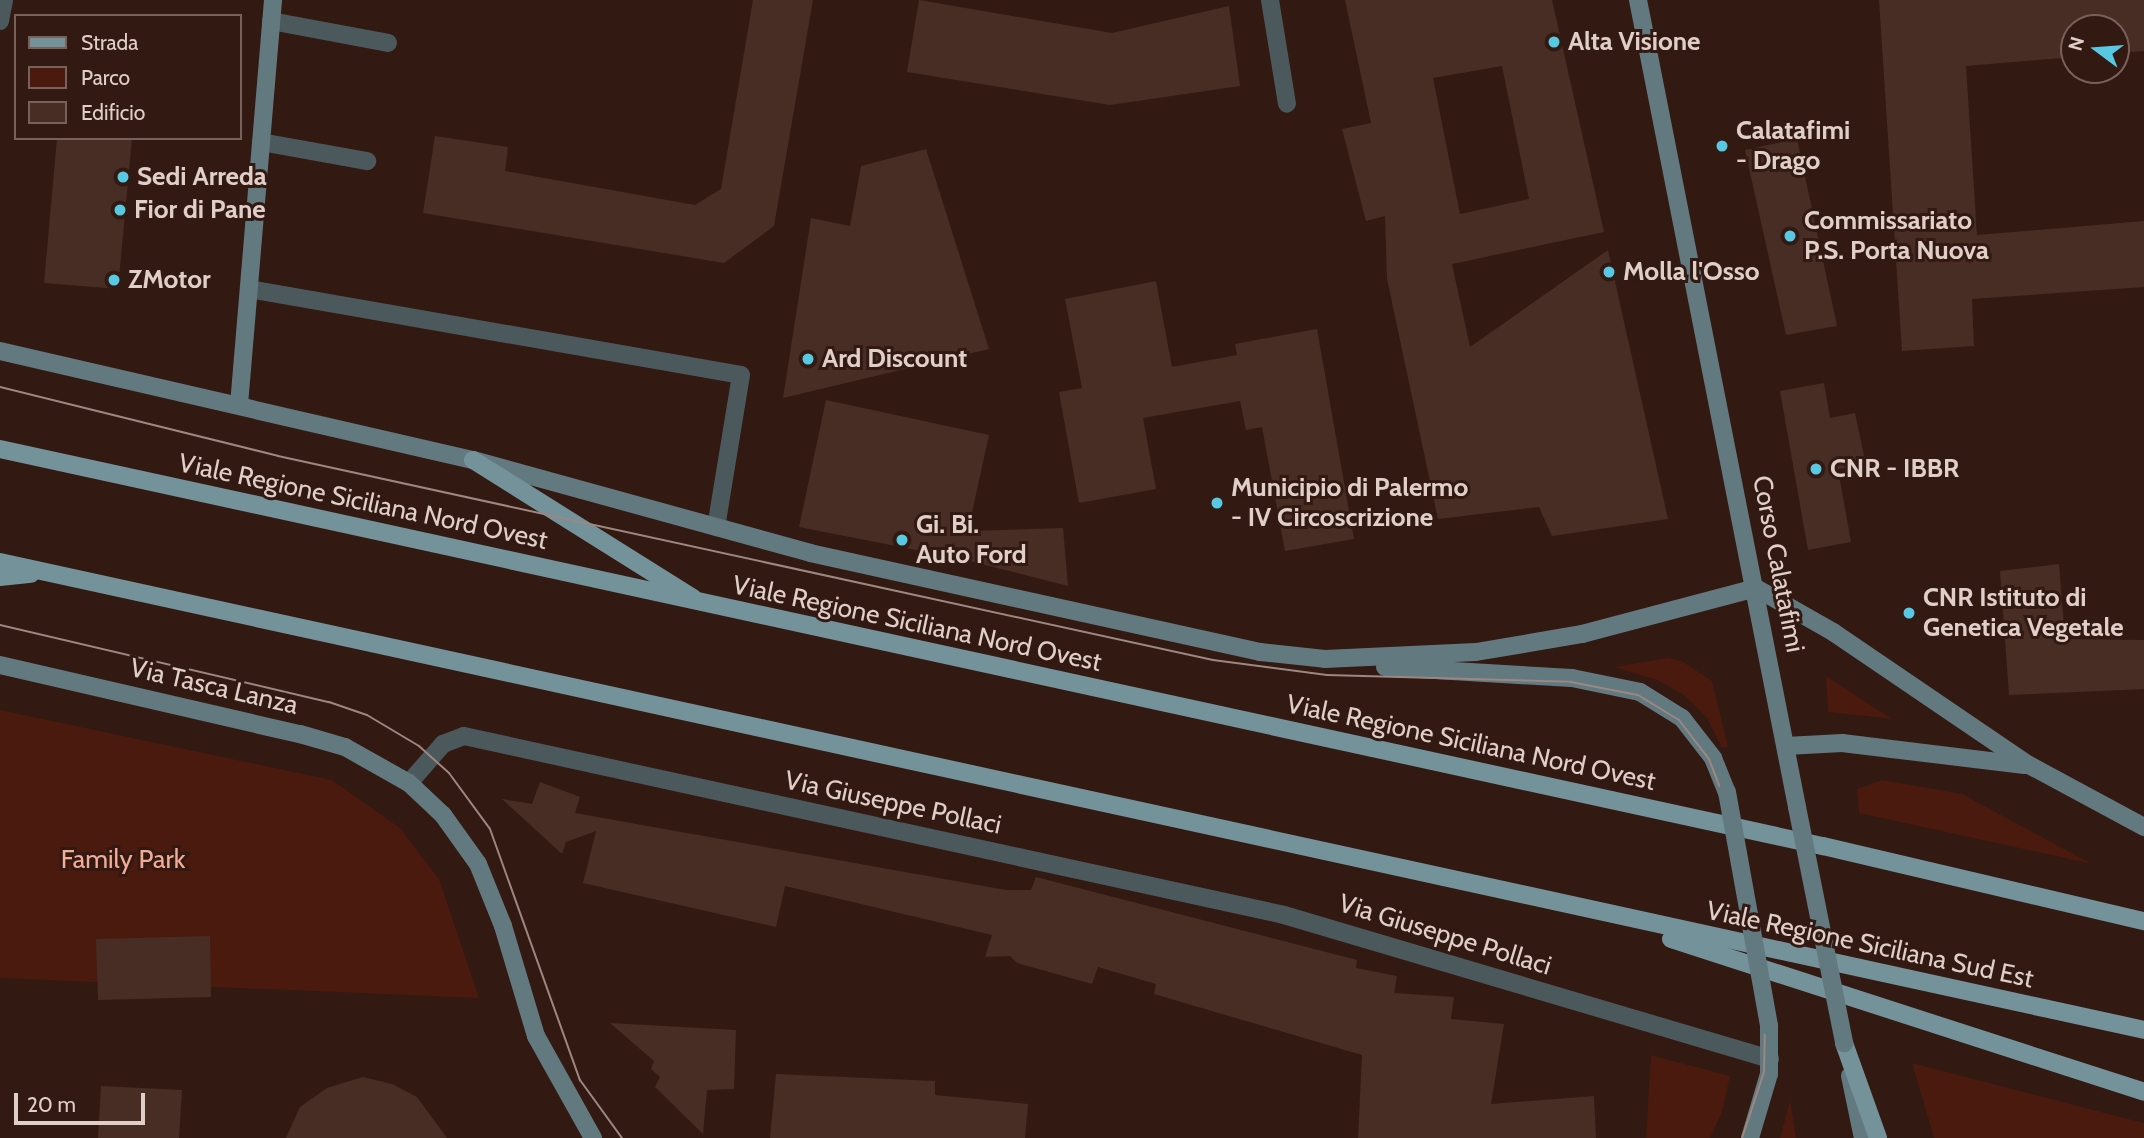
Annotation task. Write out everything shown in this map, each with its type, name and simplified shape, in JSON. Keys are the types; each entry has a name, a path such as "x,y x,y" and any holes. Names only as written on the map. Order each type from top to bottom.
{"main road":[{"name":"Viale Regione Siciliana Nord Ovest","path":"0,449 705,605 1823,846 2144,921"},
{"path":"473,460 705,605"},
{"path":"0,562 1584,910 2144,1091"},
{"path":"0,577 48,573"},
{"name":"Viale Regione Siciliana Sud Est","path":"1584,910 2144,1030"},
{"path":"1844,1043 1878,1138"}],"street":[{"path":"0,21 4,0"},
{"path":"239,405 273,0"},
{"path":"1270,0 1287,104"},
{"name":"Corso Calatafimi","path":"1638,0 1863,1138"},
{"path":"271,21 388,43"},
{"path":"261,142 367,161"},
{"path":"249,289 741,375 716,527"},
{"name":"Viale Regione Siciliana Nord Ovest","path":"0,351 473,460 716,527 1212,644 1325,659 1424,657 1519,646 1582,634 1756,588"},
{"path":"1756,588 1833,632 2029,765 2144,827"},
{"path":"1325,659 1449,673 1572,678 1640,692 1682,718 1713,758 1727,792 1769,1026 1770,1059 1763,1102 1749,1138"},
{"name":"Via Tasca Lanza","path":"0,665 300,733 345,747 409,783"},
{"name":"Via Giuseppe Pollaci","path":"409,783 443,744 464,736 1284,915 1770,1059"},
{"path":"1786,746 1842,743 2029,765"},
{"path":"409,783 443,815 478,864 503,926 536,1036 593,1138"}],"green space":[{"path":"1668,658 1682,661 1712,681 1728,747 1722,748 1707,718 1684,695 1657,680 1614,667"},
{"path":"1826,676 1892,719 1828,712"},
{"name":"Family Park","path":"0,710 332,780 400,828 439,879 479,998 0,978"},
{"path":"1882,780 1962,794 2092,864 1859,813 1857,789"},
{"path":"1651,1055 1730,1076 1722,1112 1710,1138 1646,1138"},
{"path":"1912,1063 2144,1123 2144,1138 1934,1138"},
{"path":"1790,1100 1796,1138 1780,1138 1781,1135"}],"building":[{"path":"753,0 813,0 774,226 724,263 423,213 435,136 508,147 505,171 695,205 721,189"},
{"path":"919,0 1112,33 1229,6 1240,86 1110,105 907,72"},
{"path":"1345,0 1552,0 1604,232 1452,264 1470,347 1608,250 1668,519 1552,536 1539,507 1438,519 1387,279 1385,216 1366,221 1342,129 1371,123","holes":["1502,66 1529,199 1460,214 1433,78"]},
{"path":"1879,0 2144,0 2144,51 2130,52 2130,14 2060,14 2060,58 1966,66 1977,235 2144,221 2144,287 1972,299 1974,346 1902,351"},
{"path":"1797,139 1837,326 1786,335 1745,150"},
{"path":"57,140 132,140 118,289 44,283"},
{"path":"926,149 989,349 783,398 811,218 850,226 861,166"},
{"path":"1156,281 1172,367 1237,355 1235,344 1317,329 1354,539 1285,551 1262,427 1246,430 1240,401 1143,418 1156,489 1079,503 1059,392 1082,388 1065,299"},
{"path":"1824,383 1830,418 1855,413 1866,465 1838,469 1851,542 1808,550 1780,391"},
{"path":"826,400 989,435 968,531 1063,528 1068,586 962,559 799,527"},
{"path":"2059,564 2065,639 2144,640 2144,689 2009,695 2000,571"},
{"path":"540,782 580,797 575,813 1006,890 1031,890 1036,877 1357,960 1356,968 1397,976 1394,993 1454,997 1451,1019 1504,1024 1491,1104 1594,1096 1596,1138 1358,1138 1362,1055 1154,994 1156,984 1098,967 1092,984 1017,963 1010,956 985,957 992,935 785,886 776,927 583,883 596,831 566,842 562,854 502,799 532,804"},
{"path":"210,936 211,997 98,1000 96,939"},
{"path":"610,1023 736,1030 734,1089 707,1090 703,1134 655,1087 660,1077 651,1069 654,1061"},
{"path":"776,1074 935,1081 935,1095 1028,1104 1025,1138 770,1138"},
{"path":"363,1077 392,1084 417,1097 447,1138 286,1138 300,1107 327,1088"},
{"path":"101,1086 182,1090 179,1138 98,1138"}],"tram line":[{"path":"0,387 278,456 1213,660 1327,675 1571,682 1638,695 1679,720 1709,759 1722,793 1765,1027 1764,1072 1742,1138"},
{"path":"0,625 329,702 367,715 419,746 449,773 490,829 580,1080 622,1138"}],"place":[{"name":"Alta Visione","path":"1554,42"},
{"name":"Calatafimi - Drago","path":"1722,146"},
{"name":"Sedi Arreda","path":"123,177"},
{"name":"Fior di Pane","path":"120,210"},
{"name":"Commissariato P.S. Porta Nuova","path":"1790,236"},
{"name":"Molla l'Osso","path":"1609,272"},
{"name":"ZMotor","path":"114,280"},
{"name":"Ard Discount","path":"808,359"},
{"name":"CNR - IBBR","path":"1816,469"},
{"name":"Municipio di Palermo - IV Circoscrizione","path":"1217,503"},
{"name":"Gi. Bi. Auto Ford","path":"902,540"},
{"name":"CNR Istituto di Genetica Vegetale","path":"1909,613"}]}
